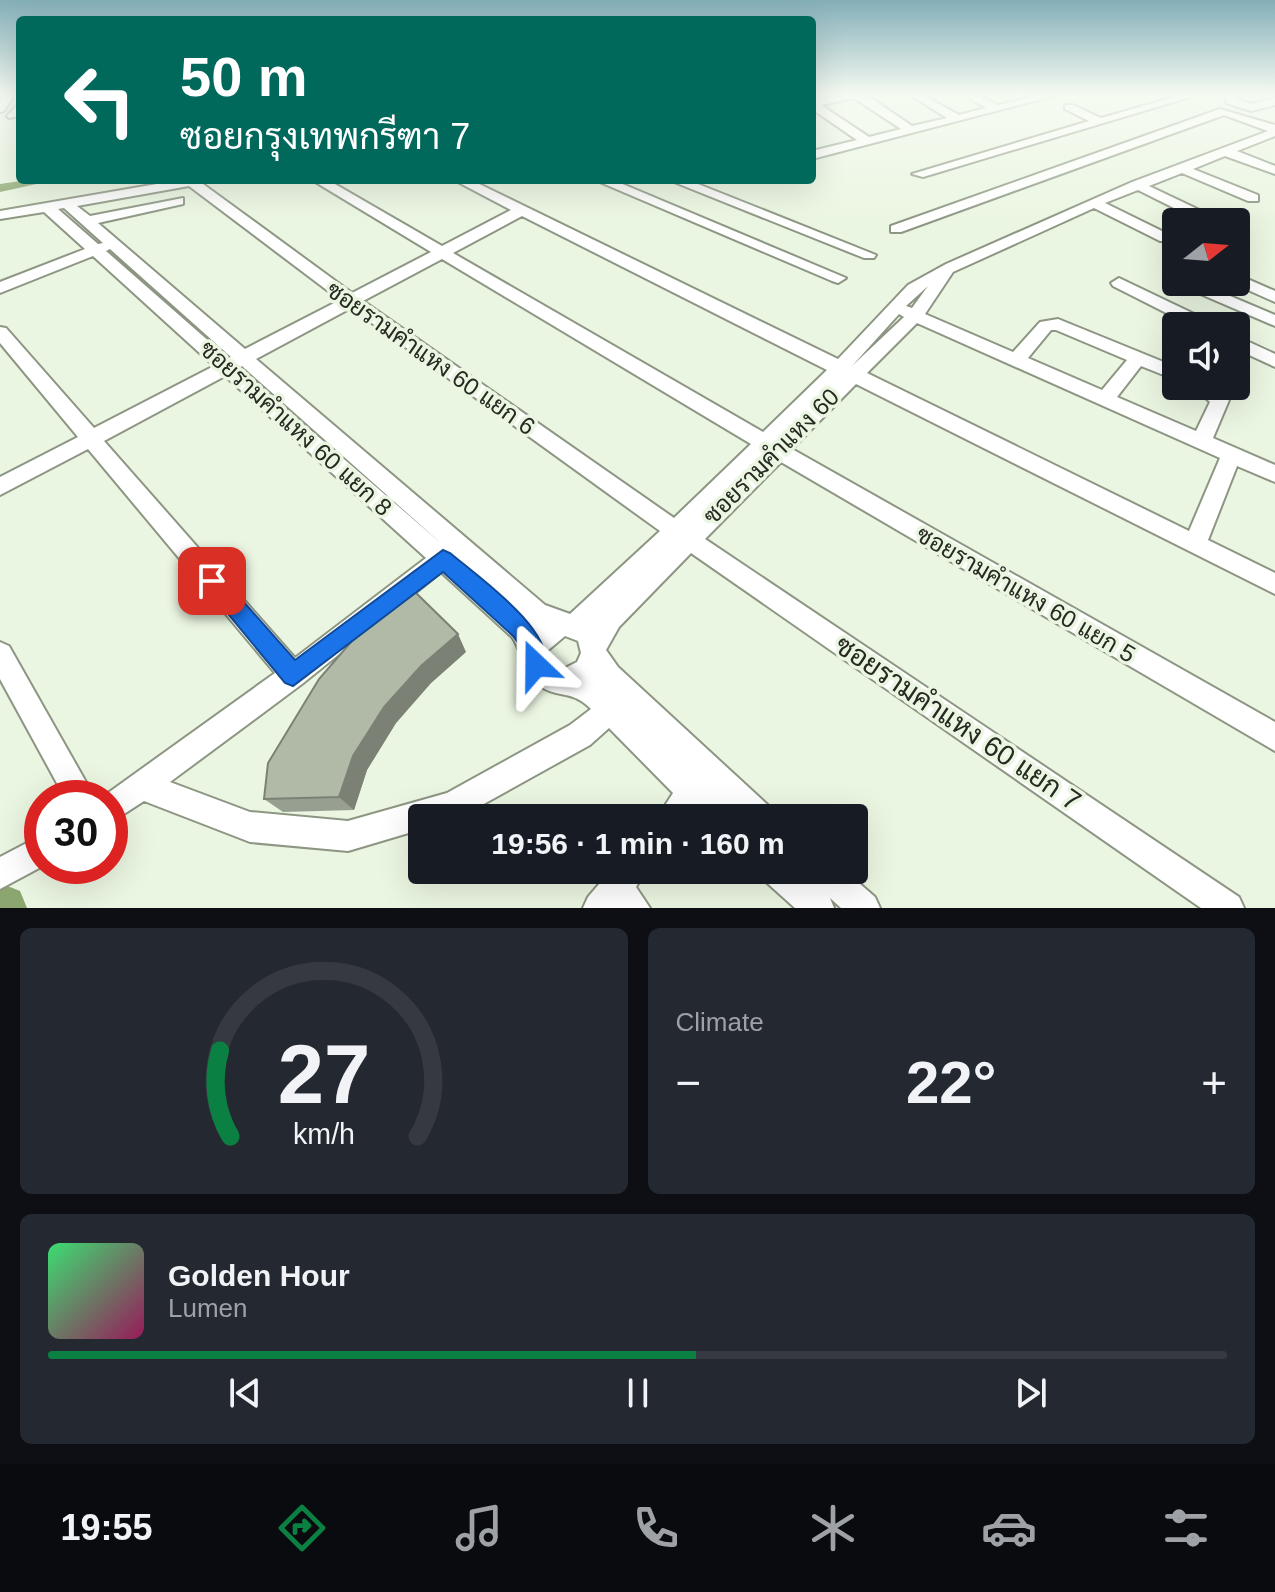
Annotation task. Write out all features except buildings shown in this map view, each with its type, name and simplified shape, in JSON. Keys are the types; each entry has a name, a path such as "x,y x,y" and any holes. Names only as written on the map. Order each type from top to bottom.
{"street":[{"path":"859,136 866,141"},
{"path":"816,153 885,136"},
{"path":"918,174 1050,136"},
{"path":"896,229 1153,136"},
{"name":"ซอยรามคำแหง 60","path":"534,656 539,638 546,631 590,614 681,534 951,267 1094,203 1261,136"},
{"path":"1224,151 1275,170"},
{"path":"1181,168 1253,198"},
{"path":"0,215 180,184"},
{"name":"ซอยรามคำแหง 60 แยก 6","path":"201,184 350,302 681,534"},
{"name":"ซอยรามคำแหง 60 แยก 5","path":"326,184 1275,737"},
{"path":"469,184 1275,584"},
{"path":"612,184 838,278"},
{"path":"686,184 869,255"},
{"path":"657,202 710,184"},
{"path":"1137,185 1184,208"},
{"path":"88,221 178,201"},
{"path":"1094,203 1162,242"},
{"name":"ซอยรามคำแหง 60 แยก 8","path":"67,204 88,221 104,247"},
{"name":"ซอยรามคำแหง 60 แยก 8","path":"47,207 104,247 451,552 537,613 569,624"},
{"path":"0,487 522,210"},
{"path":"0,288 104,247"},
{"path":"1119,283 1177,312"},
{"path":"1250,285 1275,297"},
{"path":"1218,296 1275,321"},
{"path":"905,311 1275,474"},
{"path":"1016,360 1050,323 1162,368"},
{"path":"0,332 293,675"},
{"path":"1250,349 1275,361"},
{"path":"1105,399 1138,358"},
{"path":"1201,442 1220,400"},
{"path":"1195,544 1231,455"},
{"name":"ซอยรามคำแหง 60","path":"568,680 586,671 610,619 681,534"},
{"name":"ซอยรามคำแหง 60 แยก 7","path":"681,534 1228,908"},
{"path":"128,796 293,675 451,552"},
{"name":"ซอยรามคำแหง 60 แยก 8","path":"451,552 521,629 529,640 534,656"},
{"path":"569,624 590,636 594,651 609,676 700,782 712,804"},
{"path":"0,654 71,780"},
{"path":"534,656 536,665 549,678 585,685 700,782 737,804"},
{"path":"141,786 250,827 348,836 452,806 580,735 611,709"},
{"path":"683,804 700,782"},
{"path":"0,874 24,860"},
{"path":"791,884 818,908"},
{"path":"837,884 864,908"}],"waterway":[{"path":"0,188 24,184"}],"route":[{"path":"212,581 293,675 443,559 521,629 529,640 536,665"}]}
